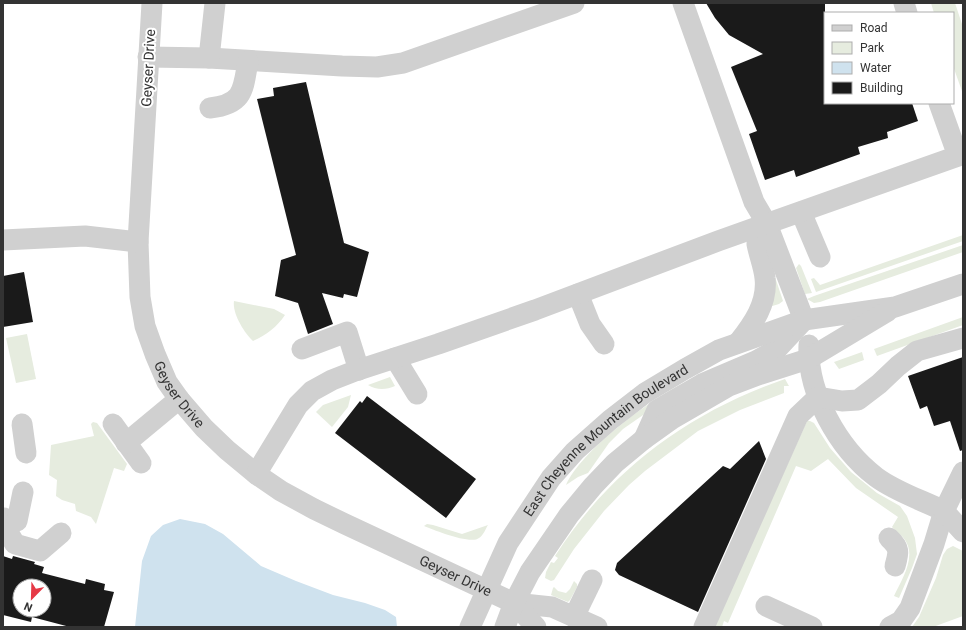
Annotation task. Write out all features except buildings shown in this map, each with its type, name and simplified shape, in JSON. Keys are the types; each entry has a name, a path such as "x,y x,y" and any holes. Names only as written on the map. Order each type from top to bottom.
{"street":[{"name":"Geyser Drive","path":"152,3 138,242 140,297 145,326 167,382 179,399 204,428 227,450 256,474 281,491 314,509 514,603"},
{"path":"209,58 215,3"},
{"path":"148,57 209,58 349,67 377,67 403,63 574,3"},
{"path":"683,3 754,202 767,224 804,320"},
{"path":"210,108 223,106 234,101 243,88 248,61"},
{"path":"256,474 298,404 312,391 332,380 578,294 767,224 958,156 939,104"},
{"path":"802,212 820,257"},
{"path":"738,343 754,322 764,293 765,278 757,244 767,224"},
{"path":"3,240 85,236 138,242"},
{"name":"East Cheyenne Mountain Boulevard","path":"470,627 512,537 551,478 575,451 610,420 645,393 719,350 804,320 885,308 963,284"},
{"path":"578,294 590,324 604,344"},
{"name":"East Cheyenne Mountain Boulevard","path":"505,627 514,603 530,572 569,515 593,486 615,463 644,439 672,419 729,386 808,359 885,308"},
{"name":"East Cheyenne Mountain Boulevard","path":"644,439 657,410 702,384 756,361 776,350 804,320"},
{"path":"302,349 347,332 359,370"},
{"path":"818,397 842,401 858,400 917,351 963,338"},
{"path":"395,358 417,394"},
{"path":"808,359 818,397 832,427 847,448 862,465 876,477 892,487 944,511 963,532"},
{"path":"704,627 798,416 818,397"},
{"path":"126,443 179,399"},
{"path":"22,424 26,452"},
{"path":"113,424 142,463"},
{"path":"890,627 900,621 910,608 934,544 944,511 963,472"},
{"path":"23,492 10,520 9,534 15,544 40,551 61,533"},
{"path":"889,538 896,545 898,556 895,566"},
{"path":"574,617 592,580"},
{"path":"514,603 552,607 597,627"},
{"path":"514,603 536,627"},
{"path":"766,606 812,627"}],"green space":[{"path":"931,3 955,3 963,27 963,94 954,69 954,12 934,12"},
{"path":"963,235 963,241 816,292 811,279 814,278 820,285"},
{"path":"963,245 963,252 820,302 814,303 807,299 814,296"},
{"path":"799,264 812,293 805,294 796,268"},
{"path":"775,277 783,301 769,307"},
{"path":"234,301 274,309 285,315 271,330 253,341 239,322 235,311"},
{"path":"963,317 963,325 877,356 874,349"},
{"path":"27,334 36,379 16,383 6,338"},
{"path":"862,352 864,360 839,369 834,362"},
{"path":"390,377 395,386 381,389 368,385"},
{"path":"785,379 789,386 784,386 784,393 740,410 698,431 645,471 604,511 574,549 554,580 551,581 545,578 551,562 554,563 558,558 555,556 577,525 601,497 627,471 655,448 716,408"},
{"path":"684,383 623,429 609,443 588,473 578,477 566,485 574,471 586,457 618,427 653,401"},
{"path":"351,395 348,407 332,427 316,412 323,405"},
{"path":"807,421 814,423 830,448 851,472 877,493 900,506 907,516 915,538 917,554 899,598 894,596 907,569 909,554 905,540 892,527 898,517 856,488 828,459 811,471 796,466 728,623 724,621 722,627 714,627"},
{"path":"93,422 97,423 127,464 124,471 114,468 96,524 91,517 76,511 75,504 62,500 56,496 57,480 49,475 51,445 94,436 91,424"},
{"path":"427,524 462,534 488,525 480,537 475,540 468,540 424,526"},
{"path":"953,546 963,551 963,616 933,627 912,627 919,617 936,578 943,555 947,549"},
{"path":"574,581 577,584 577,587 568,602 551,595 554,587 558,591 566,593"}],"water":[{"path":"180,519 205,524 223,534 261,566 333,595 385,610 396,617 397,627 135,627 142,561 151,536 163,525"}]}
